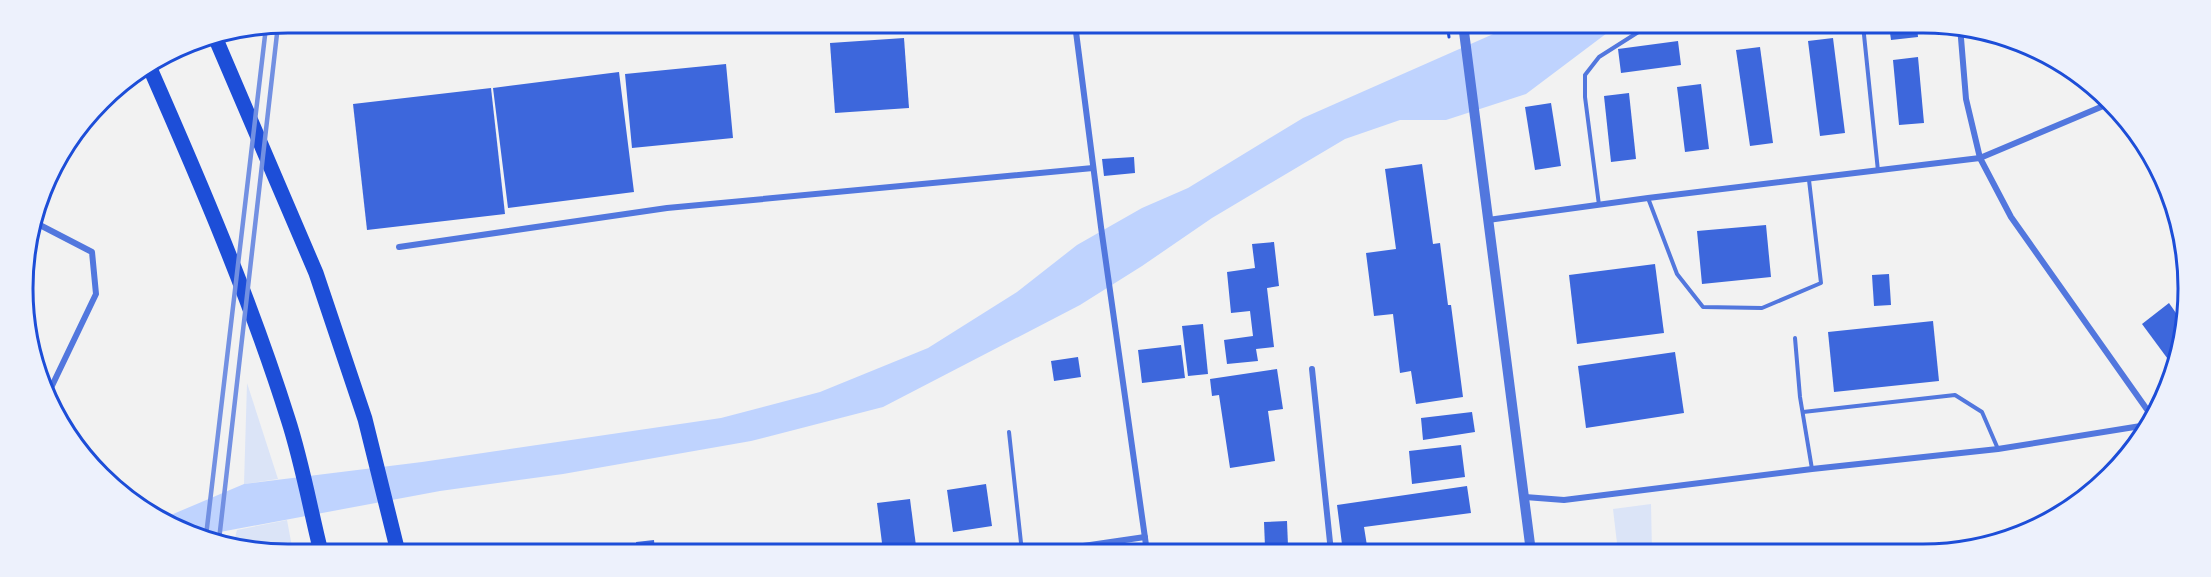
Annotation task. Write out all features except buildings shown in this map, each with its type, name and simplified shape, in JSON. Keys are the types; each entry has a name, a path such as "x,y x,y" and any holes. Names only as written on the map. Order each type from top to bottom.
{"highway":[{"path":"218,43 316,273 365,419 396,544"},
{"path":"152,73 227,248 270,363 289,422 319,544"}],"street":[{"path":"1076,33 1146,544"},
{"path":"1464,33 1531,544"},
{"path":"1961,36 1966,99 1980,158 2011,217 2147,411"},
{"path":"1488,220 1648,198 1980,158 2102,107"},
{"path":"399,247 668,208 1093,168"},
{"path":"41,226 92,252 96,294 52,386"},
{"path":"1312,369 1329,544"},
{"path":"1525,497 1564,500 1812,469 1998,449 2137,427"},
{"path":"1097,544 1145,537"}],"lane":[{"path":"1599,205 1584,97 1585,75 1599,57 1637,33"},
{"path":"1864,33 1878,171"},
{"path":"1648,198 1677,274 1703,306 1762,308 1821,283 1809,180"},
{"path":"1795,338 1807,445 1812,469"},
{"path":"1803,412 1954,395 1982,412 1998,449"},
{"path":"1009,432 1021,544"}],"path":[{"path":"1448,33 1450,43"}],"shaded area":[{"path":"247,383 278,479 244,484"},
{"path":"1651,504 1652,544 1617,544 1613,509"},
{"path":"287,520 292,544 255,542 235,538 237,530"}],"water":[{"path":"1496,33 1607,33 1526,94 1446,120 1400,120 1345,139 1212,218 1080,305 883,407 751,441 563,474 440,491 215,533 170,515 244,484 422,462 721,418 820,392 928,348 1017,292 1077,245 1142,208 1188,188 1303,118"}],"railway":[{"path":"207,530 265,34"},
{"path":"220,534 277,34"}]}
